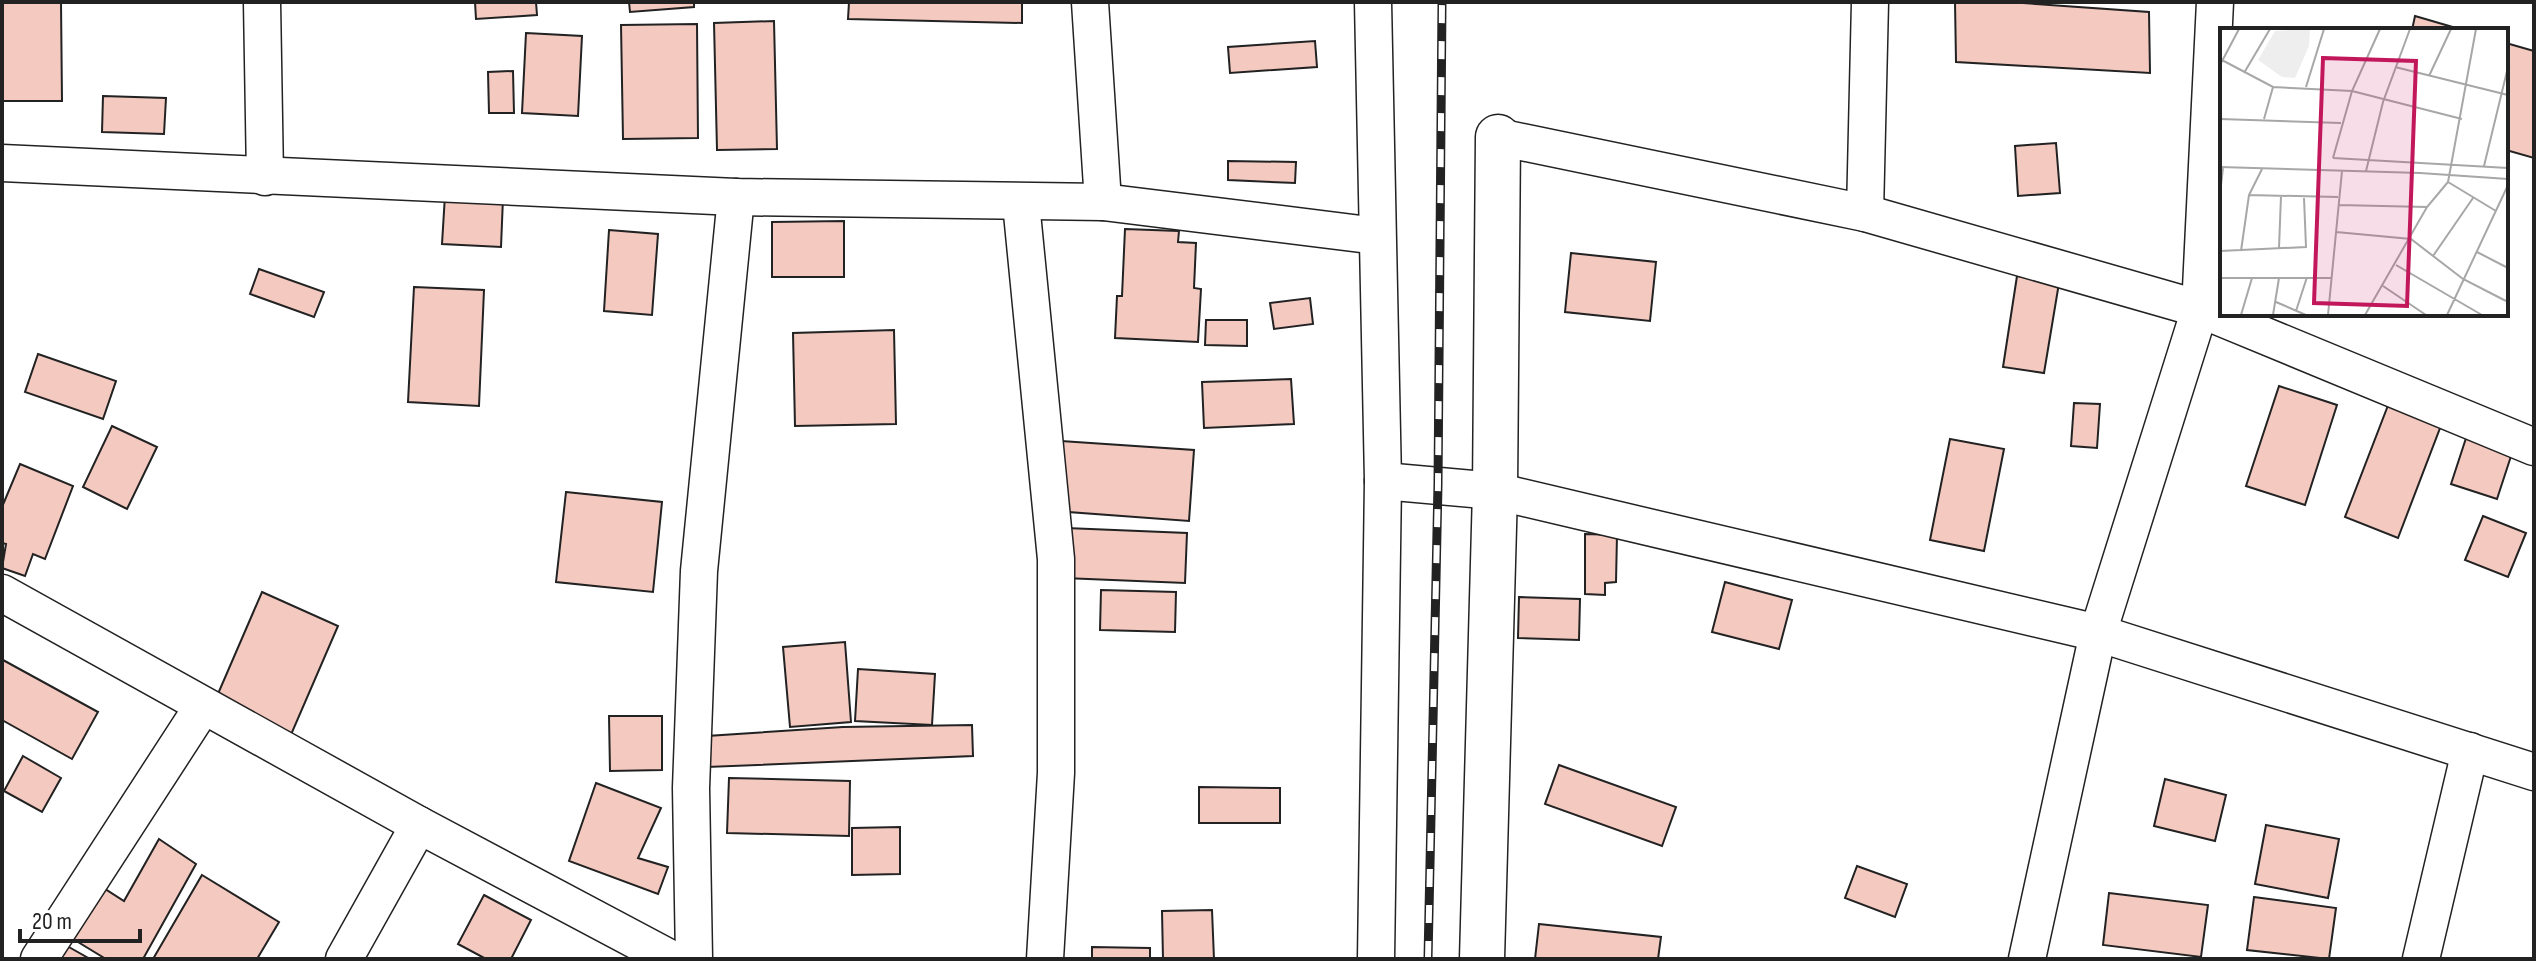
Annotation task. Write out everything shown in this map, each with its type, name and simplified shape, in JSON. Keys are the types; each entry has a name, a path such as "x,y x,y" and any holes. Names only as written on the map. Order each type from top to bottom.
{"main road":[{"path":"1482,959 1495,491 1498,137"}],"street":[{"path":"262,2 265,177"},
{"path":"1090,2 1103,202"},
{"path":"1373,2 1383,481 1376,959"},
{"path":"1865,213 1870,2"},
{"path":"2027,959 2098,633 2200,309 2215,2"},
{"path":"1498,137 1865,213 2200,309 2534,447"},
{"path":"2,163 736,197 1103,202 1377,236"},
{"path":"694,959 691,788 699,571 736,197"},
{"path":"1021,203 1056,559 1056,773 1045,959"},
{"path":"1383,481 1495,491 2098,633 2534,772"},
{"path":"2,593 419,825 671,959"},
{"path":"39,959 203,706"},
{"path":"2421,959 2470,751"},
{"path":"344,959 419,825"}],"building":[{"path":"2,2 61,2 62,101 2,101"},
{"path":"475,2 536,2 537,15 476,19"},
{"path":"629,2 694,2 694,7 630,12"},
{"path":"849,2 1022,2 1022,23 848,19"},
{"path":"1955,2 2008,2 2149,12 2150,73 1956,62"},
{"path":"2415,16 2456,28 2412,28"},
{"path":"774,21 777,149 717,150 714,23"},
{"path":"697,24 698,138 623,139 621,25"},
{"path":"526,33 582,36 578,116 522,113"},
{"path":"1315,41 1317,67 1230,73 1228,47"},
{"path":"2508,44 2534,51 2534,158 2508,151"},
{"path":"513,71 514,113 489,113 488,72"},
{"path":"103,96 166,98 164,134 102,132"},
{"path":"2056,143 2060,193 2018,196 2015,146"},
{"path":"1228,161 1296,162 1295,183 1228,180"},
{"path":"445,195 503,198 501,247 442,244"},
{"path":"844,221 844,277 772,277 772,222"},
{"path":"1125,229 1179,231 1178,242 1196,243 1194,288 1201,289 1198,342 1115,338 1117,296 1122,296"},
{"path":"609,230 658,234 652,315 604,311"},
{"path":"1571,253 1656,262 1650,321 1565,312"},
{"path":"259,269 324,292 314,317 250,294"},
{"path":"2017,276 2059,283 2044,373 2003,367"},
{"path":"414,287 484,290 479,406 408,402"},
{"path":"1310,298 1313,324 1274,329 1270,303"},
{"path":"1206,320 1247,320 1247,346 1205,345"},
{"path":"894,330 896,424 795,426 793,333"},
{"path":"38,354 116,381 103,419 25,392"},
{"path":"1291,379 1294,424 1204,428 1202,382"},
{"path":"2279,386 2337,405 2305,505 2246,486"},
{"path":"2392,395 2445,415 2398,538 2345,517"},
{"path":"2074,403 2100,404 2097,448 2071,446"},
{"path":"112,426 157,447 127,509 83,487"},
{"path":"2468,432 2514,447 2497,499 2451,484"},
{"path":"1950,439 2004,449 1984,551 1930,540"},
{"path":"1061,441 1194,450 1189,521 1055,511"},
{"path":"20,464 73,486 45,559 33,554 25,576 2,568 6,544 2,543 2,507"},
{"path":"566,492 662,502 653,592 556,582"},
{"path":"2483,516 2526,533 2508,577 2465,560"},
{"path":"1066,528 1187,533 1185,583 1064,578"},
{"path":"1585,534 1617,535 1616,582 1605,583 1605,595 1585,594"},
{"path":"1725,582 1792,600 1779,649 1712,632"},
{"path":"1101,590 1176,592 1175,632 1100,630"},
{"path":"262,592 338,626 290,737 214,703"},
{"path":"1519,597 1580,599 1579,640 1518,638"},
{"path":"845,642 851,722 790,727 783,647"},
{"path":"3,660 98,712 72,759 2,720"},
{"path":"858,669 935,674 932,725 855,721"},
{"path":"609,716 662,716 662,770 610,771"},
{"path":"972,725 973,756 707,767 707,736 843,727"},
{"path":"23,756 61,778 42,812 4,791"},
{"path":"1559,765 1676,807 1662,846 1545,804"},
{"path":"729,778 850,781 849,836 727,833"},
{"path":"2165,779 2226,795 2215,841 2154,826"},
{"path":"596,783 661,808 638,858 668,867 658,894 569,861"},
{"path":"1199,787 1280,788 1280,823 1199,823"},
{"path":"2266,825 2339,839 2328,898 2255,884"},
{"path":"900,827 900,874 852,875 852,828"},
{"path":"159,839 196,864 143,959 106,959 73,939 105,889 124,901"},
{"path":"1857,866 1907,884 1895,917 1845,898"},
{"path":"202,875 279,922 257,959 153,959"},
{"path":"2109,893 2208,905 2201,957 2103,945"},
{"path":"484,895 531,920 511,959 486,959 458,944"},
{"path":"2254,897 2336,908 2329,959 2247,950"},
{"path":"1212,910 1214,959 1163,959 1162,911"},
{"path":"1539,924 1661,937 1658,959 1535,959"},
{"path":"60,942 90,959 51,959"},
{"path":"1092,947 1150,948 1150,959 1092,959"}],"railway":[{"path":"1428,959 1438,484 1442,2"}]}
